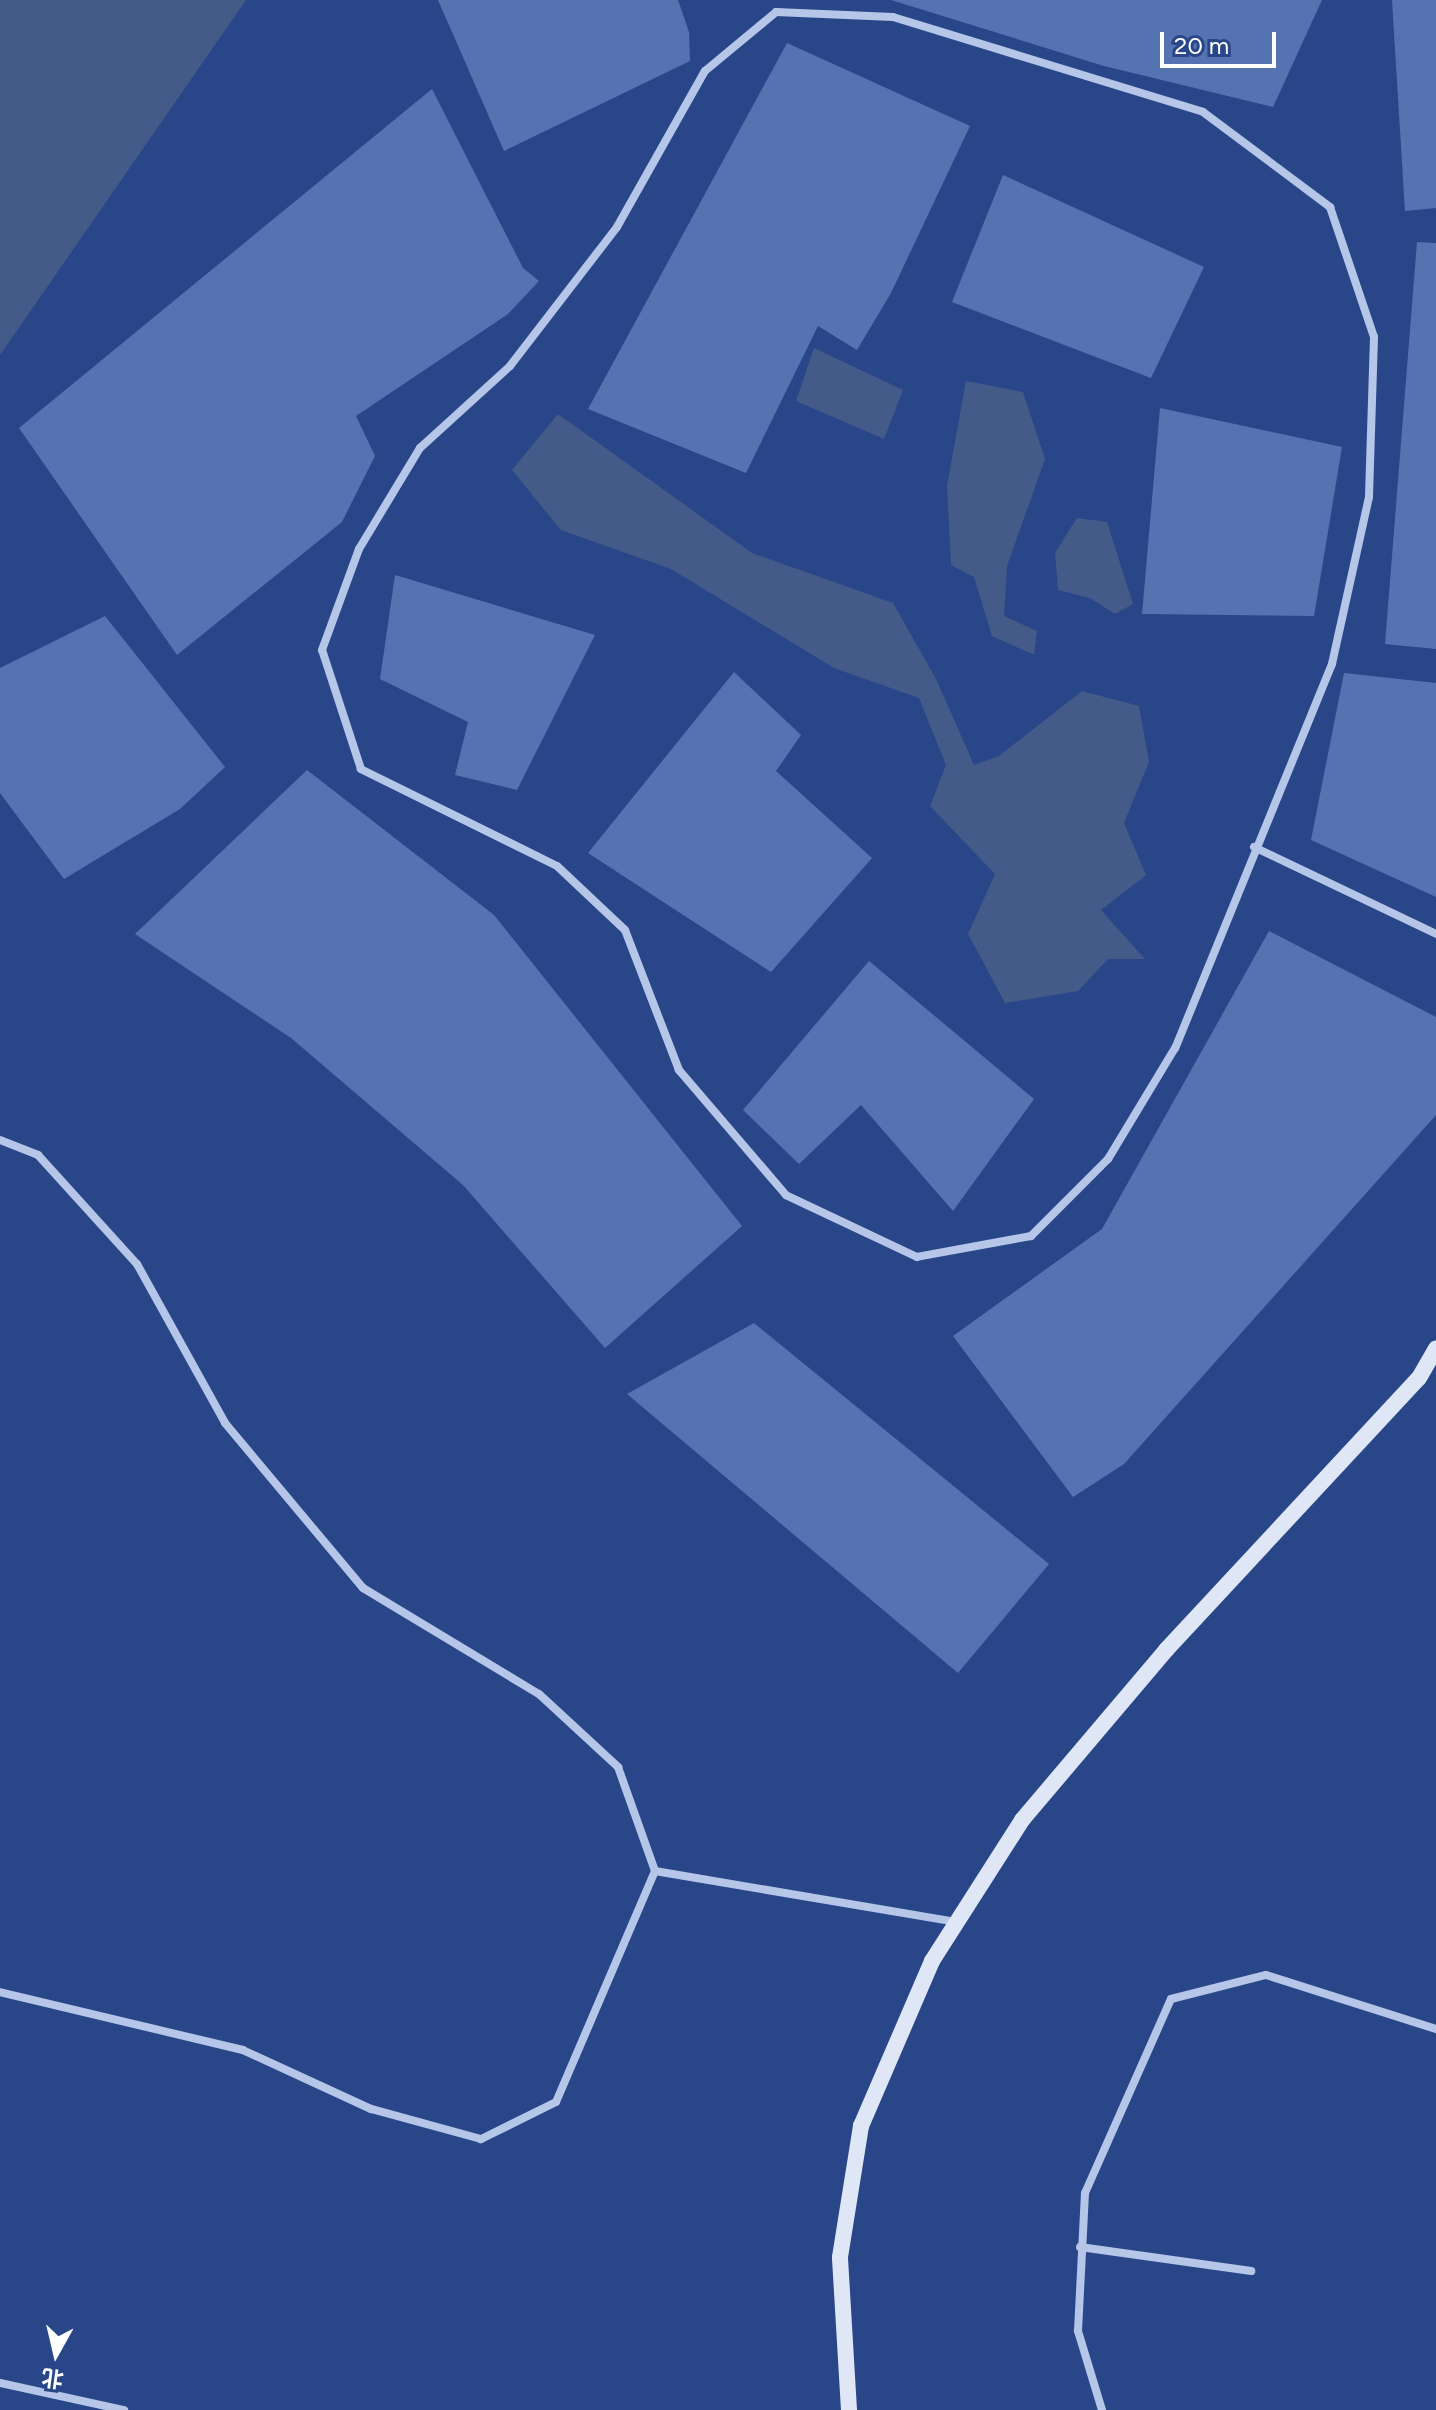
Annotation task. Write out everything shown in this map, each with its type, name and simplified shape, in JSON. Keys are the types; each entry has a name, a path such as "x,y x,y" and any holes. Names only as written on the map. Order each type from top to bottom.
{"street":[{"path":"776,12 893,17 1203,112 1330,207 1374,337 1369,497 1332,664 1254,847 1175,1048 1108,1159 1031,1236 917,1257 786,1195 679,1070 625,930 557,866 361,769 322,650 359,549 420,448 510,366 617,227 705,71 776,12"},
{"path":"1254,847 1436,934"},
{"path":"0,1140 38,1155 137,1264 225,1423 363,1588 539,1694 618,1767 655,1871 556,2102 481,2139 371,2109 243,2050 0,1992"},
{"path":"849,2410 840,2257 861,2126 932,1961 1022,1820 1166,1650 1419,1378 1436,1348"},
{"path":"655,1871 957,1922"},
{"path":"1102,2410 1078,2331 1085,2193 1171,1999 1266,1975 1436,2029"},
{"path":"1080,2247 1251,2271"},
{"path":"0,2383 124,2410"}],"water":[{"path":"0,0 246,0 0,355"},
{"path":"814,348 903,390 884,439 796,401"},
{"path":"966,381 1023,392 1045,459 1007,566 1004,616 1037,631 1034,655 992,636 974,577 951,565 947,486"},
{"path":"558,414 752,553 893,603 936,679 974,765 999,756 1082,691 1139,706 1149,762 1124,823 1146,875 1101,910 1145,959 1108,959 1078,991 1005,1003 968,934 995,874 930,806 946,765 919,698 834,668 671,569 561,530 512,470"},
{"path":"1077,518 1107,522 1133,604 1115,614 1090,598 1058,590 1055,553"}],"building":[{"path":"438,0 678,0 689,32 690,61 504,151"},
{"path":"891,0 1322,0 1273,107 1104,66"},
{"path":"1392,0 1436,0 1436,208 1405,211"},
{"path":"787,43 970,126 891,293 857,350 818,326 746,473 588,409"},
{"path":"432,89 523,268 539,281 508,314 356,416 375,456 342,522 177,655 19,428"},
{"path":"1003,175 1204,267 1151,378 952,302"},
{"path":"1417,242 1436,243 1436,649 1385,644"},
{"path":"1160,408 1342,447 1314,616 1142,614"},
{"path":"395,575 595,635 517,790 455,775 468,722 380,679"},
{"path":"105,616 225,767 180,809 64,879 0,793 0,668"},
{"path":"734,672 801,735 776,771 872,858 771,972 588,853"},
{"path":"1344,673 1436,683 1436,897 1311,840"},
{"path":"307,770 494,915 742,1226 605,1348 463,1185 291,1038 135,934"},
{"path":"1269,931 1436,1017 1436,1115 1124,1464 1073,1497 953,1336 1102,1229"},
{"path":"869,961 1034,1099 953,1211 861,1105 799,1164 743,1110"},
{"path":"754,1323 1049,1564 958,1673 627,1394"}]}
